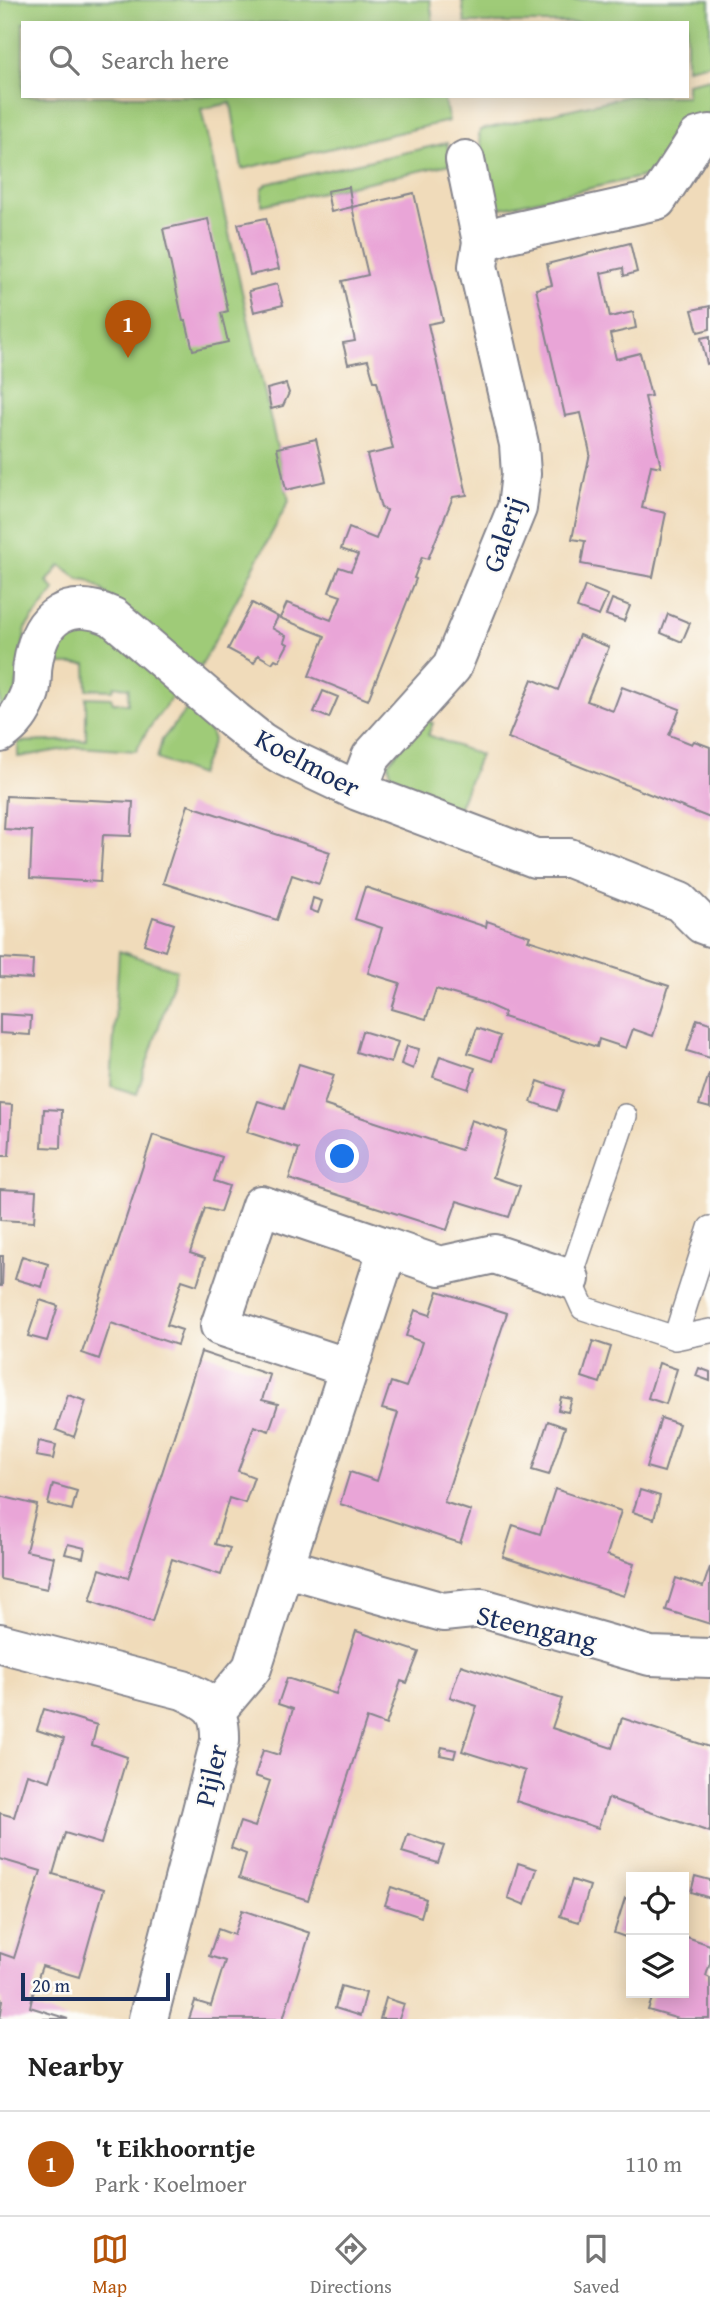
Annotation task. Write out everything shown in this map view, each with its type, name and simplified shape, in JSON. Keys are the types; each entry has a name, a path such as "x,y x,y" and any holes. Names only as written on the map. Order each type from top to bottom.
{"street":[{"path":"482,242 505,234 657,200 698,137 710,134"},
{"name":"Galerij","path":"358,791 371,757 452,667 517,508 521,474 519,444 478,265 482,242 465,160"},
{"name":"Koelmoer","path":"0,733 16,722 31,692 33,662 40,638 49,622 69,609 95,609 113,617 260,741 284,756 358,791 535,858 569,858 680,902 702,924 710,927"},
{"path":"349,1368 220,1325 261,1205 440,1266 494,1254 570,1279"},
{"path":"216,1711 252,1668 388,1248"},
{"name":"Steengang","path":"284,1567 443,1612 482,1608 650,1656 710,1658"},
{"name":"Pijler","path":"0,1643 183,1690 203,1700 216,1711 220,1741 148,2019"}],"lane":[{"path":"625,1116 570,1279 583,1308 675,1338 710,1331"},
{"path":"675,1338 710,1228"}],"green space":[{"path":"0,0 430,0 433,21 21,21 21,98 443,98 449,121 242,169 231,103 201,109 289,501 199,670 101,589 88,580 79,579 60,565 47,582 55,590 26,627 15,699 0,710"},
{"path":"462,0 710,0 710,63 689,68 689,21 465,21"},
{"path":"710,78 710,115 687,119 654,174 497,209 479,136 480,130 619,98 689,98 689,83"},
{"path":"447,143 451,164 262,205 262,187 266,184"},
{"path":"81,629 99,630 172,685 173,696 136,751 78,747 18,757 18,742 86,740 86,697 111,698 113,702 128,704 129,688 114,686 113,690 87,689 86,664 49,664 63,638"},
{"path":"197,709 204,715 213,740 199,775 157,759 162,740 186,710"},
{"path":"425,720 433,723 428,735 480,755 458,809 394,783 388,763"},
{"path":"119,951 177,970 137,1094 111,1086"}],"building":[{"path":"349,187 352,207 331,212 327,191"},
{"path":"414,193 443,321 428,324 467,495 453,497 428,559 422,557 414,578 416,579 368,700 309,676 325,636 280,618 287,603 331,620 341,596 329,592 339,567 351,571 358,555 341,549 349,528 376,539 387,510 381,508 367,455 393,449 377,381 374,381 368,360 348,364 343,343 355,341 342,281 368,275 352,207"},
{"path":"266,218 279,269 250,275 238,224"},
{"path":"208,219 228,311 221,313 228,342 193,350 186,321 183,321 163,229"},
{"path":"630,243 637,272 624,276 623,268 601,273 610,317 633,312 636,328 610,334 616,359 640,353 651,396 645,397 661,467 651,465 642,508 666,513 653,577 581,564 585,541 572,539 590,453 581,413 565,416 536,289 552,285 547,264"},
{"path":"277,284 283,305 254,312 249,291"},
{"path":"710,306 710,329 698,332 692,310"},
{"path":"710,336 710,363 707,364 701,338"},
{"path":"286,384 289,393 283,406 271,409 267,389"},
{"path":"316,439 326,481 286,490 277,448"},
{"path":"585,586 608,595 599,616 577,608"},
{"path":"612,599 630,606 624,621 606,615"},
{"path":"252,603 278,617 272,628 286,636 284,642 288,644 279,661 275,659 272,663 258,655 254,663 228,649"},
{"path":"668,614 690,623 682,642 661,633"},
{"path":"579,635 609,647 587,701 613,711 622,687 680,709 669,735 692,744 694,741 710,747 710,818 508,738 532,679 558,690"},
{"path":"323,691 338,697 329,718 314,712"},
{"path":"6,796 133,802 131,836 103,835 100,882 30,878 32,831 4,829"},
{"path":"188,805 330,852 319,884 292,875 277,920 163,883"},
{"path":"365,887 486,927 487,921 530,936 528,940 669,986 653,1036 633,1029 626,1048 599,1039 597,1047 503,1017 504,1012 484,1003 436,989 426,1019 392,1009 400,983 368,973 382,928 355,919"},
{"path":"313,898 322,901 318,913 310,910"},
{"path":"153,917 174,924 165,951 144,944"},
{"path":"0,958 33,960 32,979 0,977"},
{"path":"0,1014 31,1016 30,1035 0,1033"},
{"path":"697,1019 710,1023 710,1058 687,1051"},
{"path":"477,1028 500,1036 492,1061 468,1053"},
{"path":"362,1031 398,1042 391,1063 356,1052"},
{"path":"407,1046 419,1049 413,1069 401,1064"},
{"path":"440,1056 475,1068 468,1089 433,1077"},
{"path":"299,1064 334,1075 324,1105 461,1150 471,1120 507,1132 493,1177 520,1186 509,1217 457,1201 447,1230 289,1179 299,1149 247,1132 258,1101 284,1109"},
{"path":"710,1074 710,1108 699,1105"},
{"path":"538,1081 564,1090 557,1111 531,1102"},
{"path":"0,1104 12,1105 9,1156 0,1156"},
{"path":"44,1109 62,1110 61,1148 42,1147"},
{"path":"153,1135 222,1157 214,1181 229,1186 220,1212 205,1208 190,1253 205,1258 197,1285 182,1280 167,1325 182,1330 177,1345 111,1323 99,1359 82,1353"},
{"path":"0,1189 36,1191 34,1222 0,1220"},
{"path":"0,1256 3,1256 2,1286 0,1286"},
{"path":"22,1256 48,1264 42,1287 15,1279"},
{"path":"438,1291 507,1313 444,1502 471,1511 460,1543 340,1504 350,1472 377,1481 398,1413 382,1409 391,1382 406,1387 415,1364 422,1342 406,1336 415,1310 430,1315"},
{"path":"40,1300 58,1306 47,1341 28,1336"},
{"path":"593,1341 611,1347 600,1383 582,1377"},
{"path":"201,1352 270,1375 262,1400 278,1404 269,1431 254,1426 238,1471 254,1477 245,1503 229,1498 215,1544 230,1548 221,1575 172,1559 152,1622 90,1601 100,1569 128,1578"},
{"path":"659,1363 677,1369 666,1404 648,1398"},
{"path":"699,1368 710,1372 710,1381 696,1376"},
{"path":"68,1395 86,1401 74,1437 56,1430"},
{"path":"561,1397 572,1399 568,1412 558,1410"},
{"path":"661,1418 679,1424 664,1472 646,1467"},
{"path":"548,1421 565,1427 549,1475 532,1470"},
{"path":"39,1441 56,1445 53,1459 36,1456"},
{"path":"53,1484 77,1491 72,1510 48,1504"},
{"path":"555,1489 621,1511 607,1555 634,1564 624,1596 503,1557 513,1525 540,1534"},
{"path":"640,1490 660,1496 654,1519 633,1512"},
{"path":"0,1496 37,1505 26,1551 54,1557 47,1589 0,1579"},
{"path":"68,1544 85,1548 83,1558 65,1554"},
{"path":"710,1567 710,1624 666,1610 676,1578 703,1587"},
{"path":"356,1631 419,1652 407,1683 401,1681 386,1725 367,1718 308,1900 239,1878 246,1854 231,1848 240,1822 255,1827 270,1781 255,1776 263,1750 279,1755 293,1709 278,1704 287,1678 336,1694"},
{"path":"461,1665 562,1699 552,1728 612,1748 622,1718 710,1747 710,1832 608,1798 598,1828 516,1801 525,1771 462,1751 477,1706 450,1697"},
{"path":"44,1709 97,1725 92,1745 127,1757 101,1844 65,1833 53,1874 104,1889 79,1977 42,1966 35,1986 30,2007 68,2019 0,2019 3,2000 0,1999 0,1953 14,1958 41,1871 0,1859 0,1813 14,1817 27,1774 50,1781 64,1739 37,1730"},
{"path":"442,1747 456,1750 454,1758 440,1755"},
{"path":"408,1834 444,1846 438,1863 402,1852"},
{"path":"518,1863 537,1869 525,1905 508,1898"},
{"path":"695,1876 710,1880 710,1898 691,1892"},
{"path":"572,1880 590,1886 579,1922 560,1916"},
{"path":"391,1887 426,1899 421,1917 385,1905"},
{"path":"625,1898 626,1937 614,1933"},
{"path":"242,1910 310,1933 283,2019 189,2019 195,2001 211,2006 225,1961 209,1956 218,1929 234,1935"},
{"path":"689,1938 710,1945 710,1963 706,1976 710,1978 710,2019 679,2019 648,2010 652,1998 689,1998"},
{"path":"341,1986 366,1993 360,2016 335,2008"},
{"path":"386,1998 404,2004 399,2019 380,2019"}],"place":[{"name":"'t Eikhoorntje","path":"128,358"}]}
